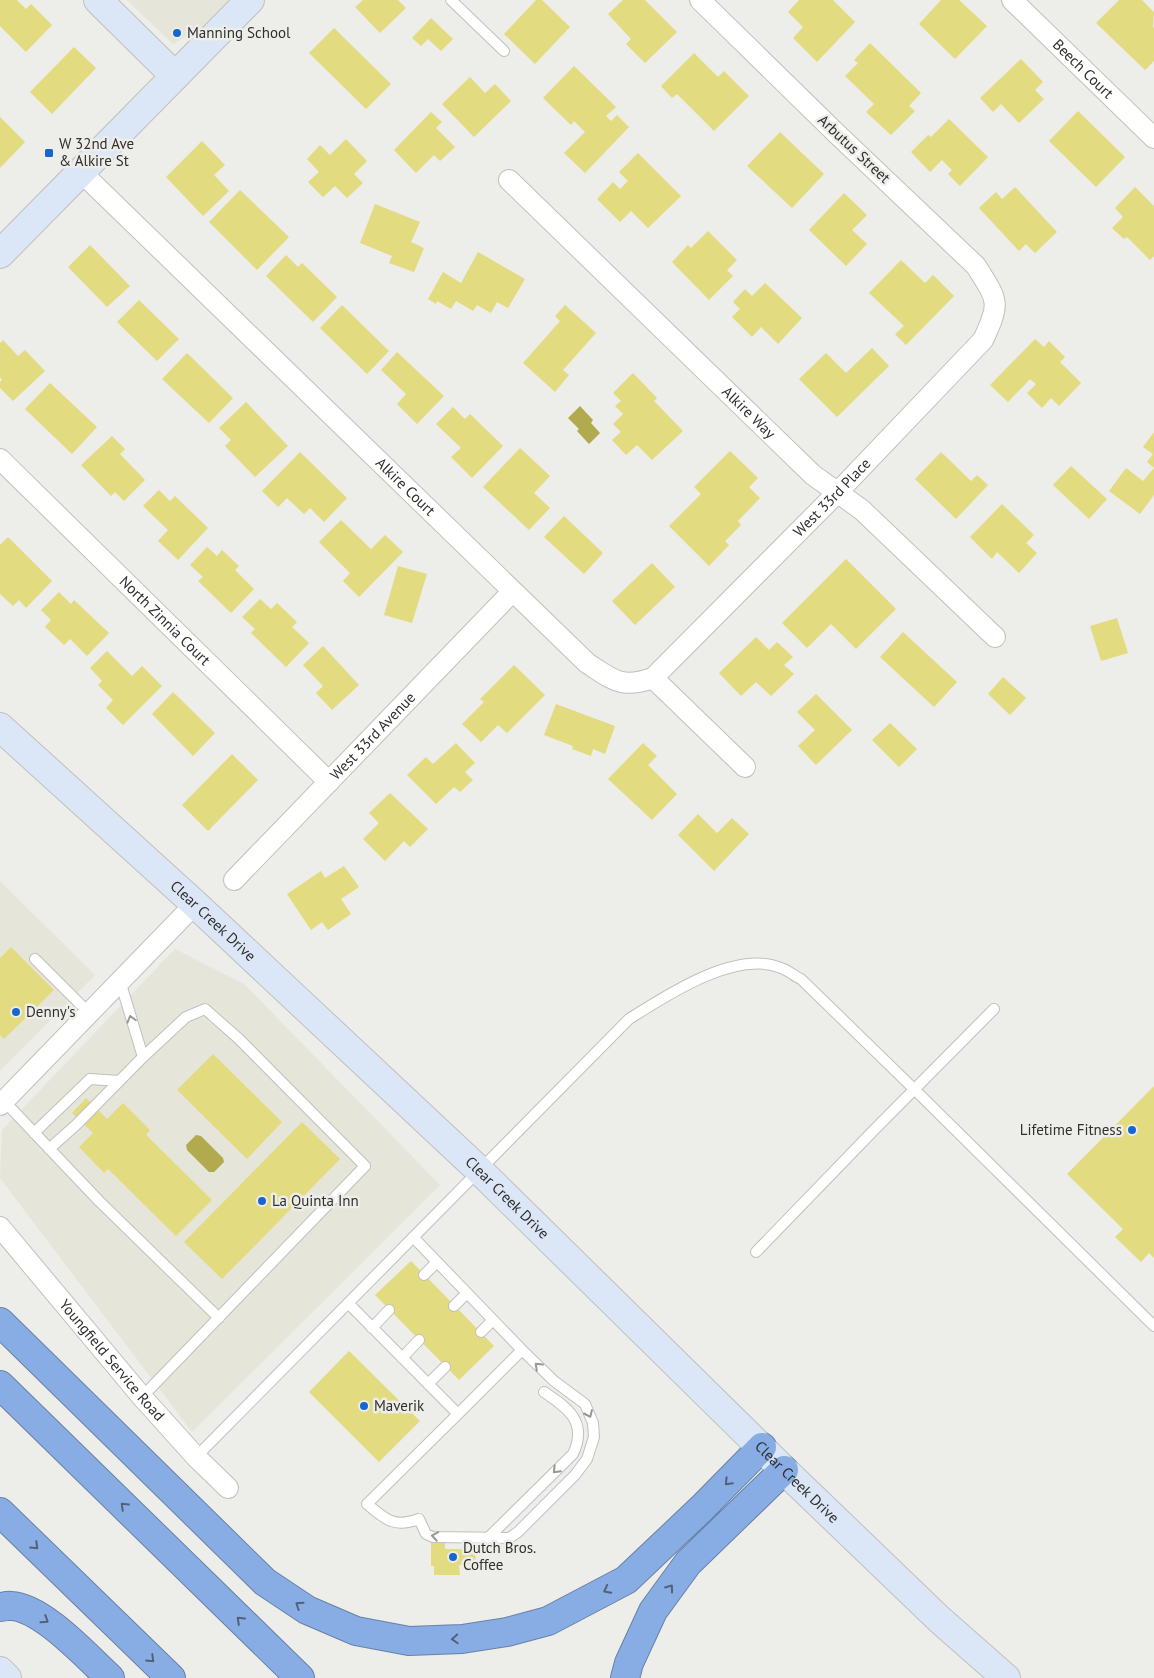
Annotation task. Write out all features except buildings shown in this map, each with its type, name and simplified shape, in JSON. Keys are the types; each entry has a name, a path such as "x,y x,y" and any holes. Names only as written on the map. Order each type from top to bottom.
{"highway":[{"path":"0,1322 265,1582 307,1610 356,1631 409,1642 462,1639 498,1633 548,1621 626,1580 702,1508 762,1447"},
{"path":"0,1385 300,1678"},
{"path":"625,1678 629,1663 653,1611 688,1563 784,1470"},
{"path":"0,1512 171,1678"},
{"path":"0,1607 12,1606 26,1609 39,1616 52,1625 110,1678"}],"main road":[{"path":"98,0 176,76"},
{"path":"0,254 250,0"},
{"name":"Clear Creek Drive","path":"0,725 196,904 479,1170 784,1470 939,1619 1006,1678"},
{"path":"0,1671 7,1678"}],"street":[{"name":"Arbutus Street","path":"700,0 976,266 991,290 996,307"},
{"name":"Beech Court","path":"1012,0 1154,138"},
{"name":"Alkire Court","path":"81,172 587,663 623,684 638,683 653,678"},
{"name":"Alkire Way","path":"509,180 813,475 862,510 995,637"},
{"name":"West 33rd Place","path":"653,678 837,493 982,340 993,319 996,307"},
{"name":"North Zinnia Court","path":"0,459 329,782"},
{"name":"West 33rd Avenue","path":"234,880 512,592"},
{"path":"653,678 745,767"},
{"path":"2,1102 196,904"},
{"name":"Youngfield Service Road","path":"0,1227 142,1397 196,1457 228,1488"}],"lane":[{"path":"451,0 504,51"},
{"path":"35,959 90,1013"},
{"path":"196,1457 629,1019 660,999 723,968 755,963 780,967 801,980 1154,1326"},
{"path":"120,981 142,1058"},
{"path":"49,1149 186,1017 205,1009 239,1039 364,1166 142,1397"},
{"path":"756,1252 994,1009"},
{"path":"34,1133 90,1078 119,1081"},
{"path":"2,1102 99,1201 219,1318"},
{"path":"413,1237 554,1382 585,1404 593,1423 594,1437 587,1460 575,1475 518,1532 509,1538 433,1537 426,1534 419,1519 406,1524 394,1522 383,1517 367,1504 522,1350"},
{"path":"424,1275 437,1262"},
{"path":"454,1306 467,1293"},
{"path":"348,1303 458,1414"},
{"path":"372,1328 389,1310"},
{"path":"481,1332 493,1320"},
{"path":"402,1358 419,1340"},
{"path":"428,1384 446,1367"},
{"path":"488,1538 573,1454 577,1444 576,1422 570,1412 544,1392"}],"shaded area":[{"name":"Manning School","path":"127,0 232,0 211,22 173,44"},
{"path":"580,406 593,420 591,423 600,433 589,444 577,431 579,429 568,418"},
{"path":"0,881 95,975 0,1071"},
{"path":"175,949 244,984 440,1185 192,1432 0,1178 2,1130"},
{"path":"196,1135 201,1136 223,1158 224,1162 214,1172 209,1172 187,1150 186,1145"}],"place":[{"name":"Manning School","path":"177,33"},
{"name":"W 32nd Ave & Alkire St","path":"49,153"},
{"name":"Denny's","path":"16,1012"},
{"name":"Lifetime Fitness","path":"1132,1130"},
{"name":"La Quinta Inn","path":"262,1201"},
{"name":"Maverik","path":"364,1406"},
{"name":"Dutch Bros. Coffee","path":"453,1557"}]}
